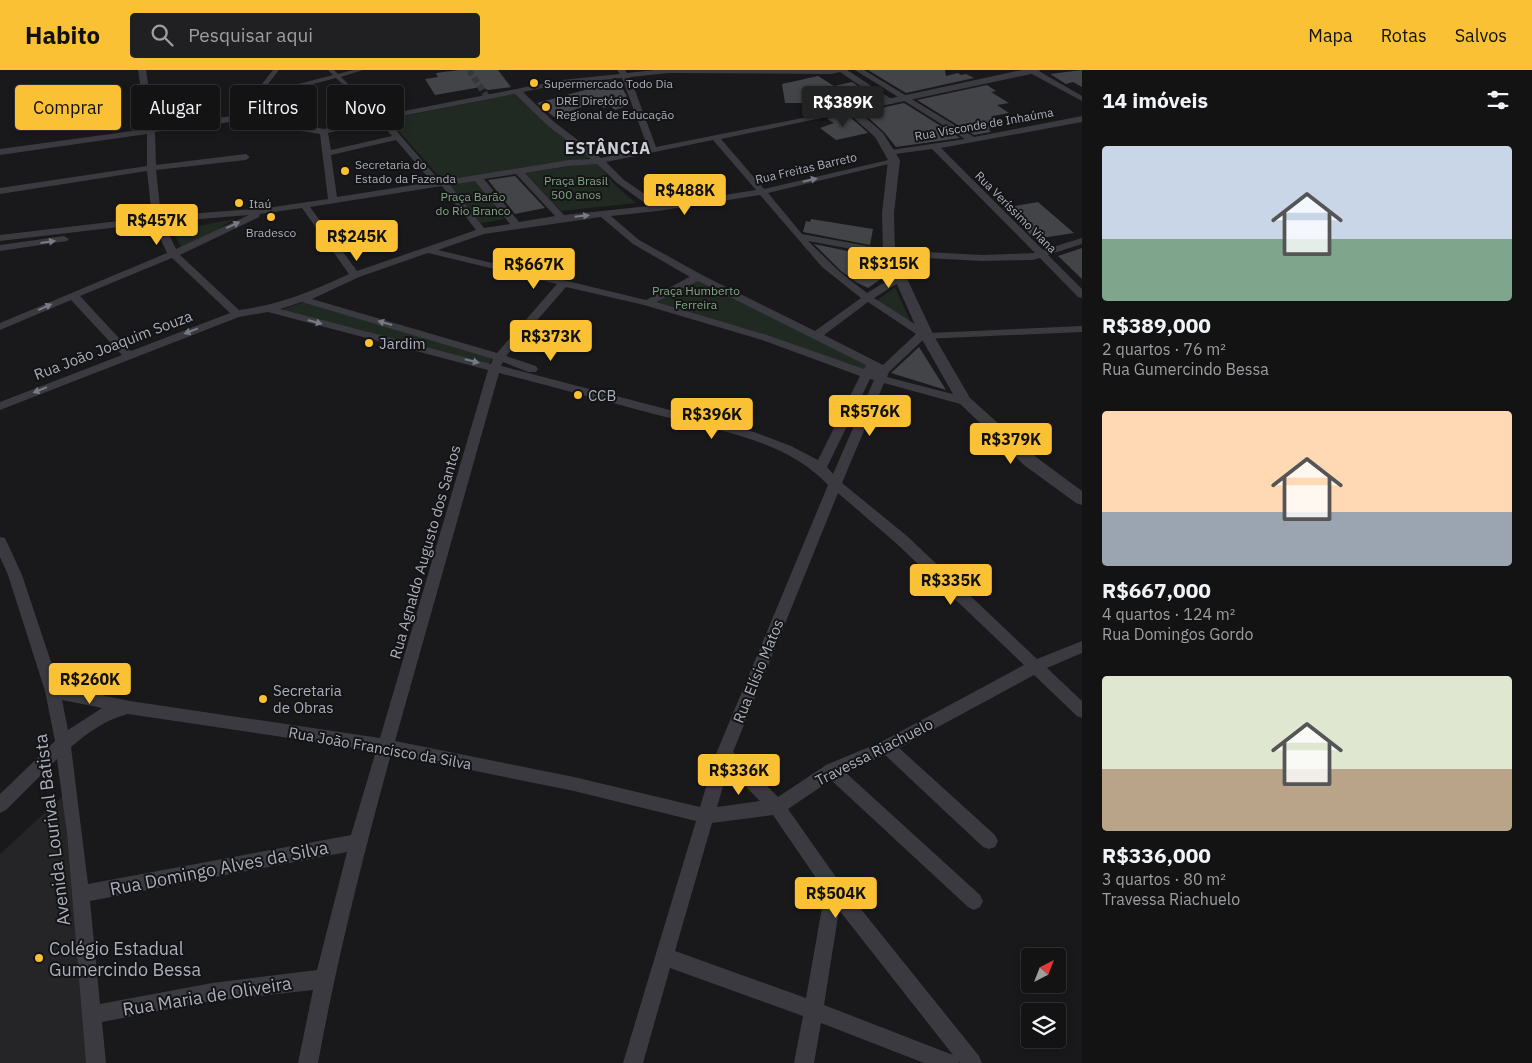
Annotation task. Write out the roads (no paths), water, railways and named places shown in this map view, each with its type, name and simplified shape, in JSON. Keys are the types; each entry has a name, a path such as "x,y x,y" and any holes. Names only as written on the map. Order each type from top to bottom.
{"street":[{"path":"142,70 144,85"},
{"path":"264,85 276,70"},
{"path":"331,70 346,85"},
{"path":"303,85 360,70"},
{"path":"404,113 623,72 673,70 830,72 840,70 890,102"},
{"path":"859,70 973,140"},
{"path":"0,238 210,214 267,210 569,163 599,161 905,99 1033,70 1082,99"},
{"path":"623,72 653,151"},
{"path":"517,91 550,122 599,161 620,181 658,208"},
{"path":"850,110 879,135 893,156 887,235 889,254 925,335 964,401 1030,461 1082,499"},
{"name":"Rua Visconde de Inhaúma","path":"893,156 934,146 1082,118"},
{"path":"0,152 151,130 151,168 157,220 163,229 173,254 237,314"},
{"path":"312,130 324,132 332,130"},
{"path":"392,130 482,231"},
{"path":"324,132 333,200"},
{"path":"328,153 399,137"},
{"path":"716,138 742,165 799,236 828,267 925,335 1082,329"},
{"name":"Rua Veríssimo Viana","path":"934,146 1082,295"},
{"name":"Rua Freitas Barreto","path":"427,250 482,231 562,218 658,208 762,192 893,156"},
{"path":"0,191 151,168 246,157"},
{"path":"518,171 562,218"},
{"path":"478,178 518,226"},
{"path":"304,205 355,276"},
{"path":"0,327 173,254 267,210"},
{"path":"0,248 163,229 229,214"},
{"path":"603,214 636,242 698,277 816,336 869,369"},
{"path":"799,236 889,254 1001,258 1041,255 1082,240"},
{"path":"427,250 647,303 869,369 964,401"},
{"name":"Rua João Joaquim Souza","path":"0,406 237,314 268,309 302,299 355,276 427,250"},
{"path":"647,303 698,277"},
{"path":"816,336 868,296 899,278"},
{"path":"497,362 563,284"},
{"path":"72,295 128,355"},
{"path":"302,299 593,394 756,437 806,458 902,540 1082,711"},
{"path":"268,309 497,362"},
{"path":"883,374 925,335"},
{"name":"Rua Agnaldo Augusto dos Santos","path":"308,1063 324,979 358,842 497,362"},
{"path":"820,468 869,369"},
{"name":"Rua Elísio Matos","path":"633,1063 724,754 835,484 883,374"},
{"name":"Avenida Lourival Batista","path":"0,542 15,575 53,691 63,743 81,894 96,1063"},
{"name":"Travessa Riachuelo","path":"706,816 777,807 832,770 887,747 1036,666 1082,647"},
{"name":"Rua João Francisco da Silva","path":"53,691 130,708 387,746 610,792 706,816"},
{"path":"0,805 63,743 102,716 119,707 130,708"},
{"path":"887,747 989,841"},
{"path":"724,754 777,807 834,889 972,1063"},
{"path":"832,770 974,901"},
{"name":"Rua Domingo Alves da Silva","path":"81,894 358,842"},
{"path":"804,1063 834,889"},
{"path":"664,956 949,1063"},
{"name":"Rua Maria de Oliveira","path":"91,1015 212,992 324,979"}],"tunnel":[{"path":"469,70 487,97"}],"place":[{"name":"Supermercado Todo Dia","path":"534,83"},
{"name":"DRE Diretório Regional de Educação","path":"546,107"},
{"name":"Secretaria do Estado da Fazenda","path":"345,171"},
{"name":"Itaú","path":"239,203"},
{"name":"Bradesco","path":"271,217"},
{"name":"Jardim","path":"369,343"},
{"name":"CCB","path":"578,395"},
{"name":"Secretaria de Obras","path":"263,699"},
{"name":"Colégio Estadual Gumercindo Bessa","path":"39,958"}],"district":[{"name":"ESTÂNCIA","path":"608,148"}],"park label":[{"name":"Praça Brasil 500 anos","path":"576,187"},
{"name":"Praça Barão do Rio Branco","path":"473,203"},
{"name":"Praça Humberto Ferreira","path":"696,297"}]}
